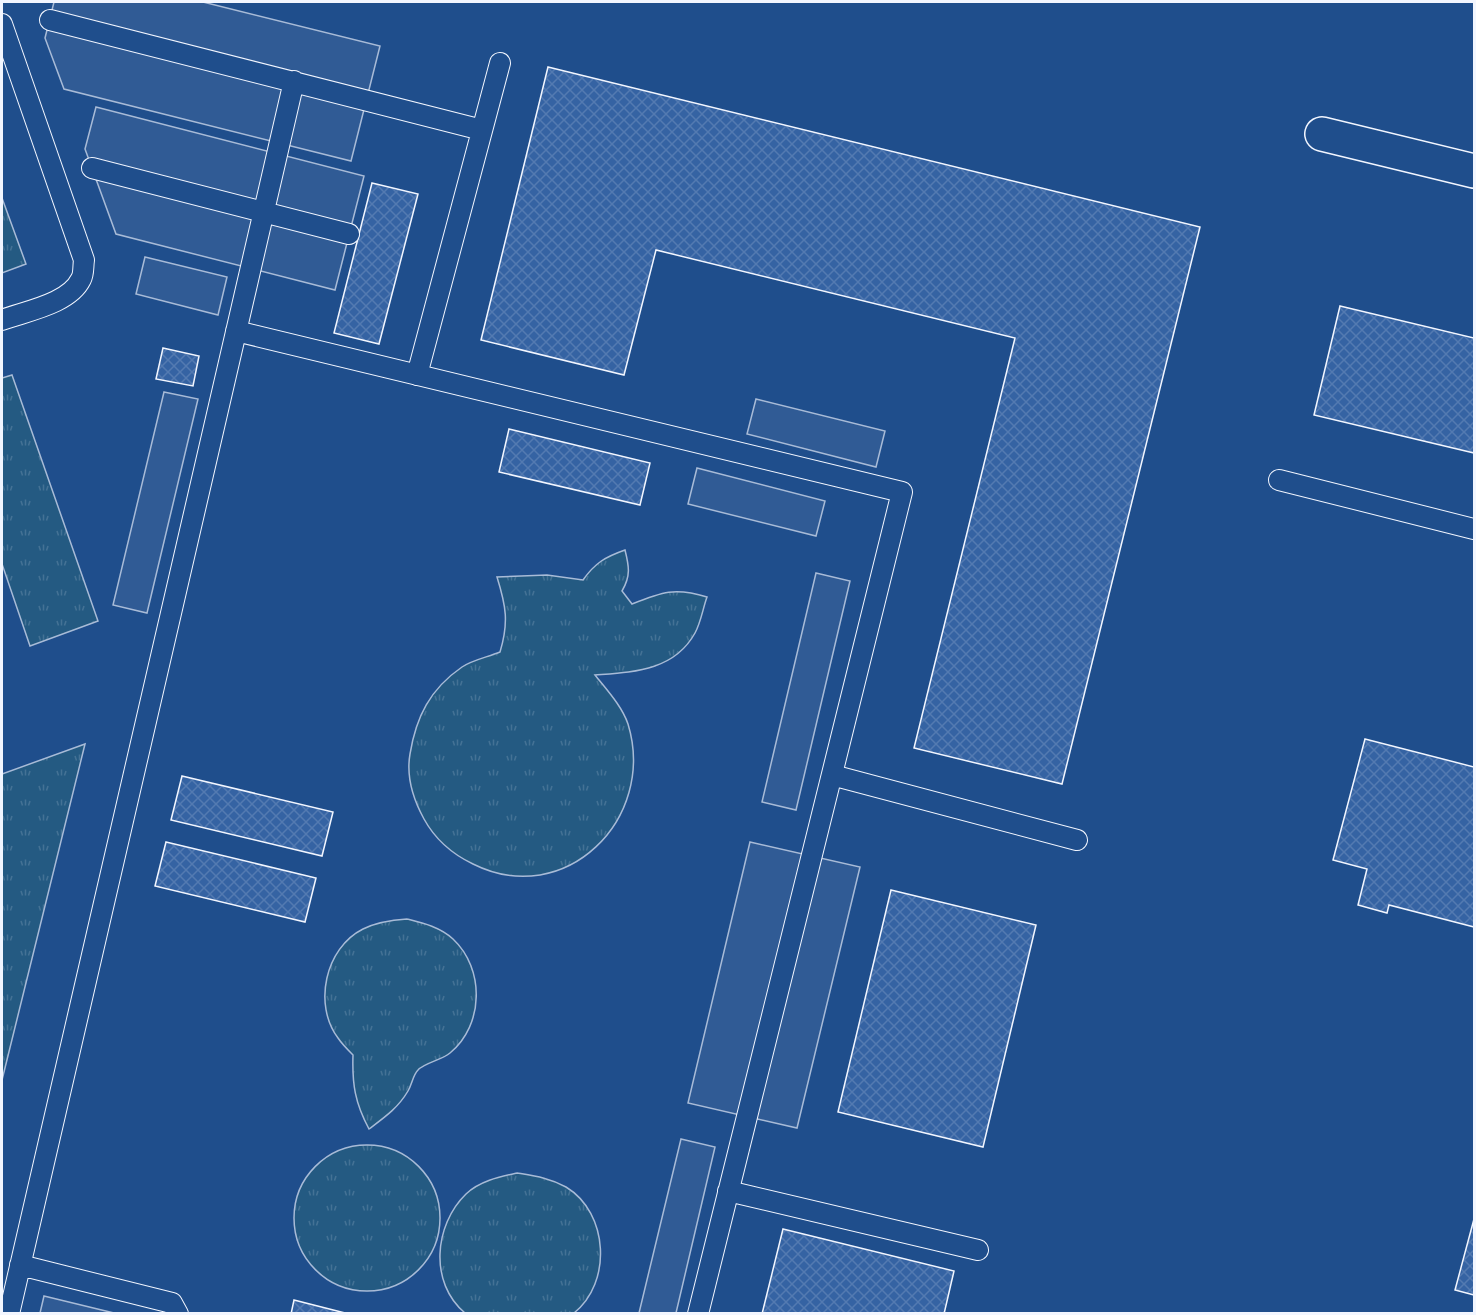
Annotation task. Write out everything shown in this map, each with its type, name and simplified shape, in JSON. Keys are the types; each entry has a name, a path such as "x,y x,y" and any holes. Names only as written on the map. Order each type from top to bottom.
{"street":[{"path":"1322,134 1474,171"}],"lane":[{"path":"50,20 482,130"},
{"path":"2,24 84,260 82,278 72,291 52,302 2,320"},
{"path":"417,375 500,63"},
{"path":"9,1314 294,81"},
{"path":"92,168 349,234"},
{"path":"236,331 902,492 698,1314"},
{"path":"1279,480 1474,530"},
{"path":"832,775 1077,840"},
{"path":"728,1191 978,1250"},
{"path":"20,1265 172,1303 178,1314"}],"green space":[{"path":"2,198 26,264 2,273"},
{"path":"12,375 98,621 30,646 2,564 2,378"},
{"path":"625,550 628,571 627,581 622,591 632,604 669,592 686,592 707,597 695,633 676,655 651,667 624,673 595,675 625,717 633,759 629,792 616,822 596,847 570,865 540,875 507,875 473,864 451,851 439,839 428,826 414,796 409,763 416,728 426,705 441,685 462,667 500,652 505,632 505,614 497,577 547,575 583,580 601,561"},
{"path":"85,744 2,1080 2,774"},
{"path":"407,919 443,931 463,951 471,966 475,981 474,1013 461,1041 450,1053 418,1070 400,1102 369,1129 360,1111 355,1093 353,1055 343,1045 330,1025 326,1010 327,978 340,949 350,938 374,925"},
{"path":"367,1145 395,1150 419,1166 435,1190 440,1218 435,1246 419,1270 395,1286 367,1291 339,1286 315,1270 299,1246 294,1218 299,1190 315,1166 339,1150"},
{"path":"517,1173 548,1179 566,1187 591,1213 600,1248 600,1267 595,1284 586,1300 574,1313 465,1313 453,1301 445,1286 440,1254 442,1237 455,1207 466,1194 477,1186"}],"shaded area":[{"path":"54,2 203,2 380,46 351,161 64,89 45,38"},
{"path":"96,107 364,176 335,290 116,234 85,149"},
{"path":"145,257 227,277 218,315 136,294"},
{"path":"164,392 198,399 147,613 113,605"},
{"path":"756,399 885,431 876,467 747,434"},
{"path":"697,468 825,501 816,536 688,504"},
{"path":"816,573 850,581 796,810 762,802"},
{"path":"750,842 860,867 797,1128 688,1103"},
{"path":"681,1139 715,1147 676,1313 639,1313"},
{"path":"44,1296 114,1313 40,1313"}],"building":[{"path":"548,67 1200,227 1062,784 914,748 1015,338 656,250 624,375 481,340"},
{"path":"372,183 418,194 379,344 334,333"},
{"path":"1340,306 1474,338 1474,453 1314,415"},
{"path":"163,348 199,356 193,386 156,379"},
{"path":"509,429 650,463 640,505 499,472"},
{"path":"1365,739 1474,767 1474,927 1389,905 1387,913 1358,905 1367,869 1333,860"},
{"path":"182,776 333,812 322,856 171,820"},
{"path":"166,842 316,878 305,922 155,886"},
{"path":"891,890 1036,925 983,1147 838,1112"},
{"path":"1474,1219 1474,1295 1455,1290"},
{"path":"783,1229 954,1271 944,1314 762,1314"},
{"path":"294,1300 349,1314 291,1314"}]}
